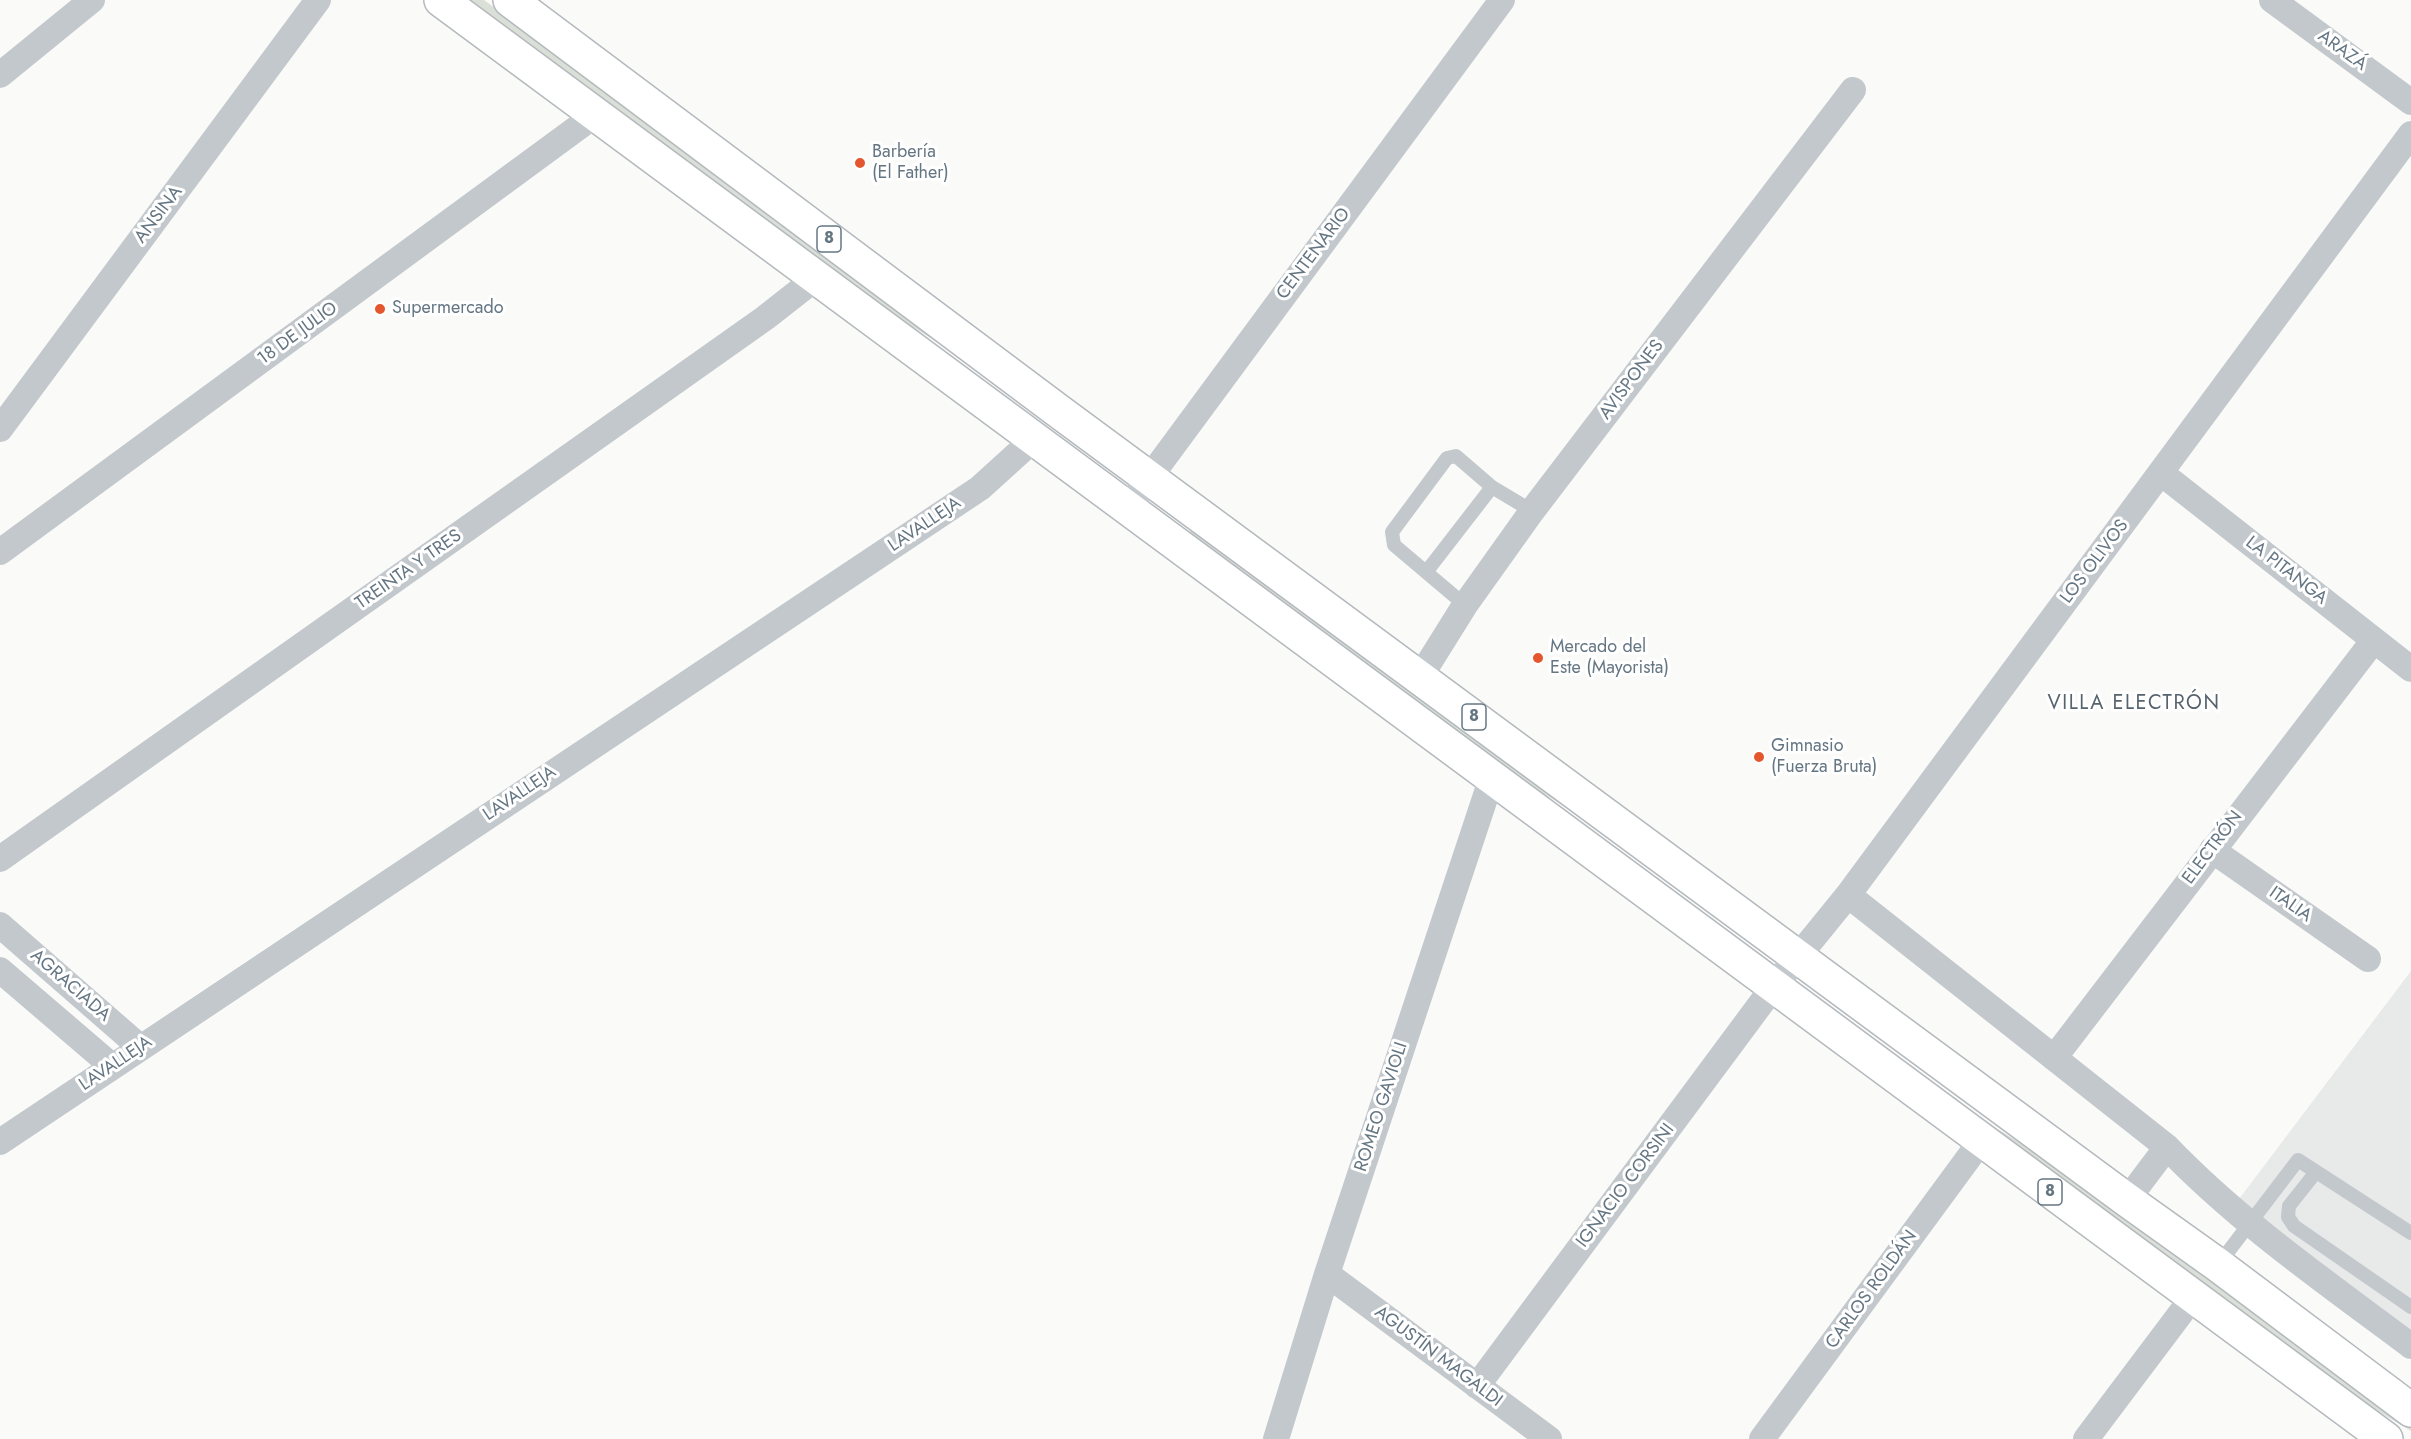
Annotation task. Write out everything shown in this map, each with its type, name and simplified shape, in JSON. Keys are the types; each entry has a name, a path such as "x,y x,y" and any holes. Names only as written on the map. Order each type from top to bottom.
{"highway":[{"name":"8","path":"441,0 2386,1439"},
{"name":"8","path":"515,1 642,101 2411,1410"}],"street":[{"path":"0,75 92,0"},
{"name":"ANSINA","path":"0,429 318,0"},
{"name":"CENTENARIO","path":"1127,508 1502,0"},
{"name":"ARAZÁ","path":"2272,0 2411,102"},
{"name":"AVISPONES","path":"1420,676 1465,605 1532,511 1853,90"},
{"name":"18 DE JULIO","path":"0,552 595,115"},
{"name":"LOS OLIVOS","path":"1774,986 1848,895 2411,134"},
{"name":"TREINTA Y TRES","path":"0,860 765,318 816,278"},
{"name":"LAVALLEJA","path":"0,1142 980,488 1034,439"},
{"name":"LA PITANGA","path":"2161,473 2411,669"},
{"name":"ELECTRÓN","path":"2054,1058 2374,640"},
{"name":"ROMEO GAVIOLI","path":"1276,1439 1327,1274 1492,777"},
{"name":"ITALIA","path":"2212,850 2368,959"},
{"path":"1848,895 2167,1147 2192,1173 2248,1223 2411,1347"},
{"name":"AGRACIADA","path":"0,925 140,1047"},
{"name":"AGRACIADA","path":"0,970 112,1066"},
{"name":"IGNACIO CORSINI","path":"1477,1386 1774,986"},
{"name":"CARLOS ROLDÁN","path":"1762,1439 1981,1141"},
{"path":"2127,1200 2167,1147"},
{"name":"AGUSTÍN MAGALDI","path":"1327,1274 1549,1439"},
{"path":"2085,1439 2193,1297"}],"lane":[{"path":"1465,605 1394,545 1392,532 1447,458 1456,456 1492,487 1532,511"},
{"path":"1427,572 1492,487"},
{"path":"2218,1265 2298,1160 2411,1233"},
{"path":"2316,1172 2289,1206 2288,1217 2294,1226 2411,1307"}],"shaded area":[{"path":"461,0 484,0 839,263 945,347 873,302"},
{"path":"1191,530 1208,536 1576,813 1494,764 1202,547 1190,532"},
{"path":"2411,971 2411,1334 2236,1203"},
{"path":"1965,1109 2064,1170 2411,1426 2411,1431 2315,1373"}],"place":[{"name":"Barbería (El Father)","path":"860,163"},
{"name":"Supermercado","path":"380,309"},
{"name":"Mercado del Este (Mayorista)","path":"1538,658"},
{"name":"Gimnasio (Fuerza Bruta)","path":"1759,757"}],"district":[{"name":"VILLA ELECTRÓN","path":"2134,704"}]}
